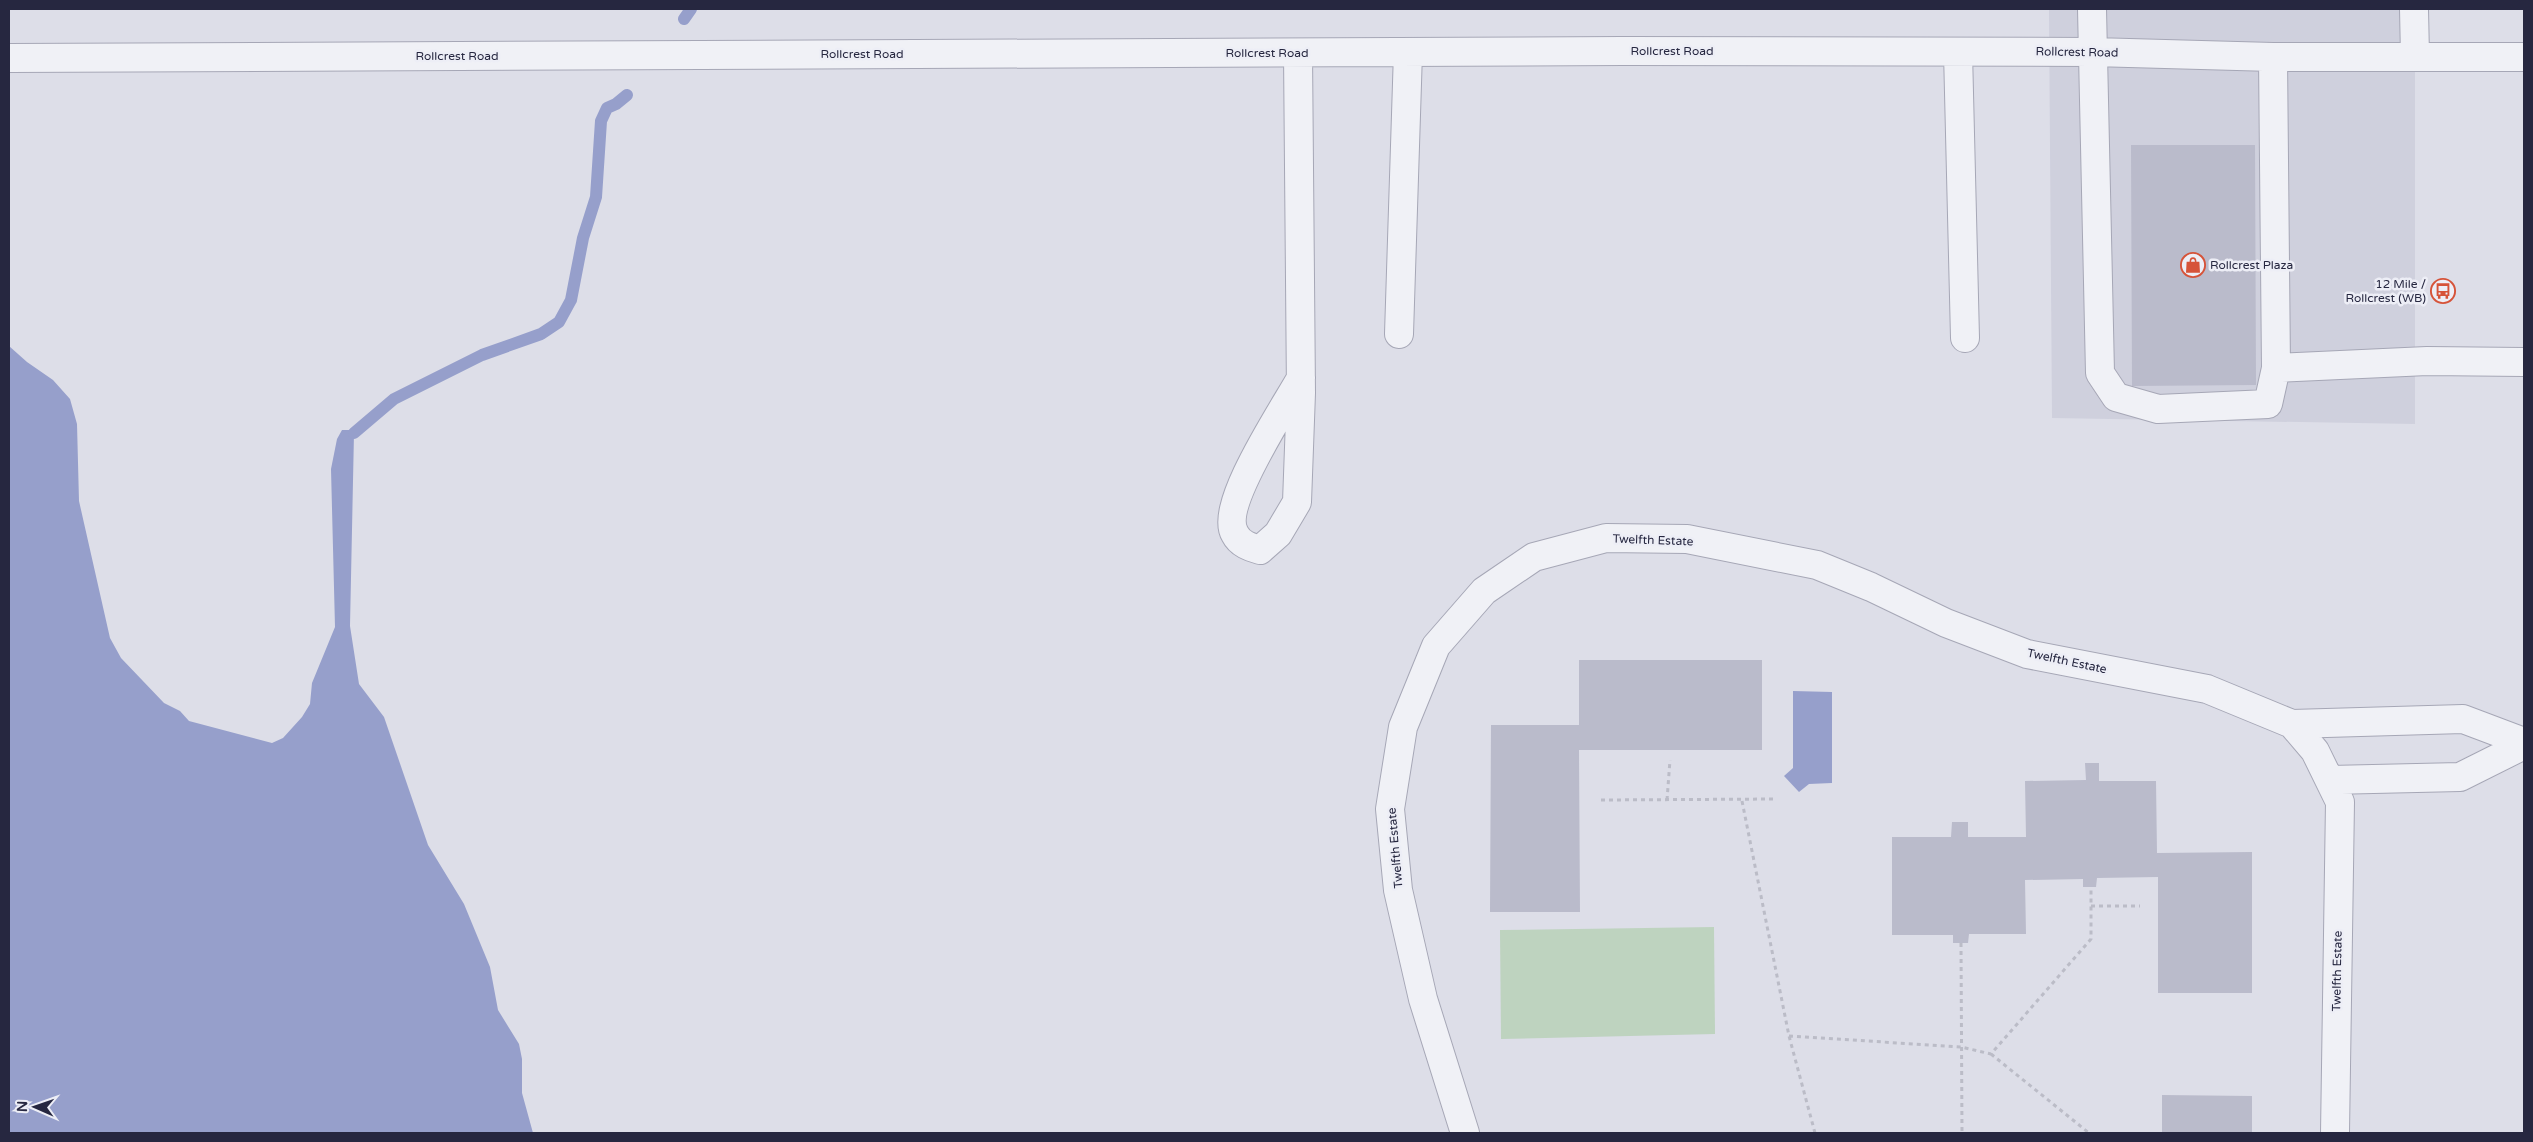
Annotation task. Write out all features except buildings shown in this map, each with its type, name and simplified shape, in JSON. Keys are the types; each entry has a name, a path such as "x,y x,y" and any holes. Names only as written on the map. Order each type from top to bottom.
{"street":[{"path":"2092,9 2100,373 2116,397 2158,409 2268,404 2276,368 2273,57"},
{"path":"2414,9 2416,56"},
{"path":"1298,52 1301,378 1297,502 1278,534 1260,550 1246,546 1234,534 1231,512 1240,485 1301,378"},
{"name":"Rollcrest Road","path":"9,58 1298,52 2092,52 2273,57 2524,57"},
{"path":"1399,334 1408,52"},
{"path":"1958,52 1965,338"},
{"path":"2276,368 2427,361 2524,362"},
{"name":"Twelfth Estate","path":"1464,1133 1423,999 1410,944 1398,890 1390,809 1403,727 1436,646 1484,591 1534,557 1606,538 1687,539 1817,565 1871,587 1946,623 2027,654 2207,689 2292,724 2463,719 2524,743"},
{"name":"Twelfth Estate","path":"2292,724 2315,751 2340,802 2335,1133"},
{"name":"Twelfth Estate","path":"2330,780 2460,777 2524,743"}],"path":[{"path":"1667,800 1670,760"},
{"path":"1601,800 1742,801 1776,799"},
{"path":"1742,801 1790,1036 1815,1133"},
{"path":"1991,1054 2091,939 2091,887"},
{"path":"2091,906 2140,906"},
{"path":"1961,943 1962,1133"},
{"path":"1790,1036 1961,1047 1991,1054 2089,1133"}],"shaded area":[{"path":"2049,9 2415,9 2415,424 2052,418"}],"green space":[{"path":"1714,927 1715,1034 1501,1039 1500,930"}],"water":[{"path":"9,346 27,362 53,380 70,399 77,424 79,501 110,638 121,658 164,703 180,711 189,721 272,743 283,738 302,717 310,704 312,683 335,627 331,469 337,439 342,430 350,430 354,433 350,626 359,684 384,717 428,845 464,904 490,967 498,1010 519,1044 522,1059 522,1093 533,1133 9,1133"},
{"path":"1793,691 1832,692 1832,783 1809,784 1799,792 1784,776 1793,768"}],"waterway":[{"path":"684,19 691,9"},
{"path":"354,433 394,399 482,355 541,334 559,322 571,300 583,238 596,197 601,121 607,108 616,104 627,95"}],"place":[{"name":"Rollcrest Plaza","path":"2193,265"},
{"name":"12 Mile / Rollcrest (WB)","path":"2443,291"}]}
